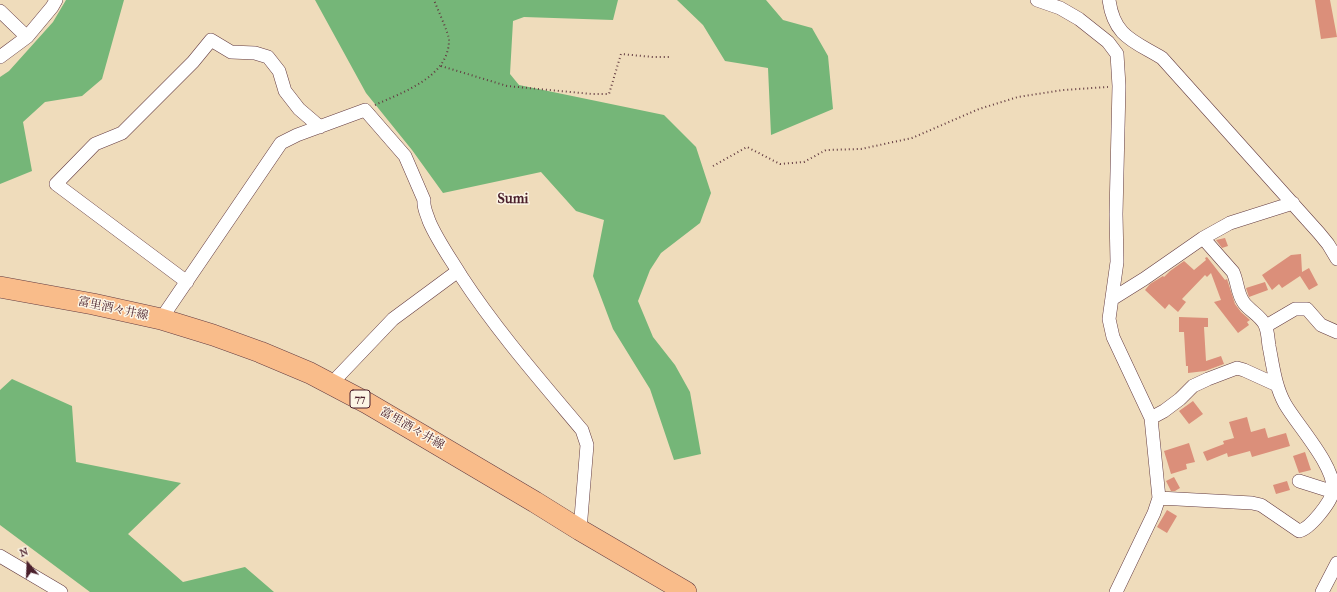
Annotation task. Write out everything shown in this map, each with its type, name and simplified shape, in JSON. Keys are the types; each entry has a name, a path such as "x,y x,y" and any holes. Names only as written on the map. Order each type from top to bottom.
{"main road":[{"name":"富里酒々井線","path":"0,287 93,304 161,319 213,335 260,352 310,373 425,437 686,592"}],"street":[{"path":"0,57 27,37 56,0"},
{"path":"1036,0 1060,8 1079,19 1108,42 1117,54 1119,86 1116,214 1117,262 1108,320 1113,338 1151,418 1159,498 1154,513 1116,592"},
{"path":"1109,0 1114,19 1124,35 1162,58 1293,202 1328,244 1337,259"},
{"path":"0,11 27,37"},
{"path":"187,282 56,184 96,144 122,133 194,62 211,40 231,52 255,53 268,57 279,72 285,91 299,109 320,126"},
{"path":"1117,54 1137,44"},
{"path":"161,319 281,143 297,135 365,110 405,156 424,200 423,205 432,226 442,246 476,299 510,343 582,430 587,445 580,530"},
{"path":"1112,299 1144,279 1203,238 1230,223 1293,202"},
{"path":"1159,498 1252,503 1261,505 1299,532 1305,530 1323,511 1335,492 1332,479 1323,461 1285,404 1277,385 1266,326 1244,303 1238,293 1236,278 1233,272 1203,238"},
{"path":"331,384 393,319 458,271"},
{"path":"1266,326 1295,309 1307,309 1321,325 1337,332"},
{"path":"1151,418 1164,411 1194,386 1237,368 1277,385"},
{"path":"1299,481 1335,492"},
{"path":"0,556 61,592"},
{"path":"1322,592 1337,563"}],"path":[{"path":"365,110 423,83 441,66 447,54 450,39 434,0"},
{"path":"441,66 507,86 592,94 609,94 621,54 670,57"},
{"path":"713,166 747,147 780,164 804,162 826,150 861,149 912,138 979,109 1018,97 1064,90 1119,86"}],"green space":[{"path":"66,0 124,0 102,79 82,96 45,102 23,122 32,171 0,184 0,77 9,71 53,22"},
{"path":"315,0 618,0 613,20 524,17 513,21 510,74 519,85 664,115 696,147 711,193 700,223 661,253 650,270 638,301 653,337 675,365 690,392 701,454 674,460 650,389 613,329 593,276 604,220 576,211 541,172 443,193 412,150 366,93"},
{"path":"677,0 766,0 783,20 812,28 828,56 833,109 771,135 768,68 725,61 703,25"},
{"path":"12,379 72,406 76,462 181,483 128,534 183,582 245,567 274,592 90,592 0,525 0,390"}],"building":[{"path":"1315,0 1330,0 1337,37 1321,39"},
{"path":"1225,238 1228,246 1222,248 1216,240"},
{"path":"1301,254 1302,272 1309,268 1318,285 1309,290 1300,276 1282,288 1279,284 1272,290 1262,275 1291,255"},
{"path":"1207,257 1225,280 1227,279 1235,304 1250,320 1247,322 1249,325 1238,333 1214,302 1221,300 1211,273 1207,277 1205,275 1182,299 1186,302 1178,312 1169,304 1165,309 1145,290 1150,284 1163,276 1164,277 1184,261 1194,270 1206,260 1205,258"},
{"path":"1265,282 1268,290 1249,297 1246,288"},
{"path":"1179,317 1208,318 1208,327 1204,327 1206,361 1221,356 1224,364 1205,371 1188,373 1188,366 1186,366 1184,332 1179,332"},
{"path":"1193,401 1203,414 1189,424 1179,411"},
{"path":"1247,417 1251,432 1265,428 1268,438 1286,433 1290,446 1252,457 1250,451 1228,457 1227,453 1207,461 1203,452 1224,444 1223,441 1234,438 1229,422"},
{"path":"1189,443 1195,462 1186,464 1187,469 1171,474 1164,451"},
{"path":"1305,452 1311,470 1299,473 1293,456"},
{"path":"1174,477 1180,488 1175,491 1171,491 1166,481"},
{"path":"1287,481 1290,490 1276,494 1273,485"},
{"path":"1167,510 1177,516 1167,533 1157,527"}],"district":[{"name":"Sumi","path":"513,200"}]}
